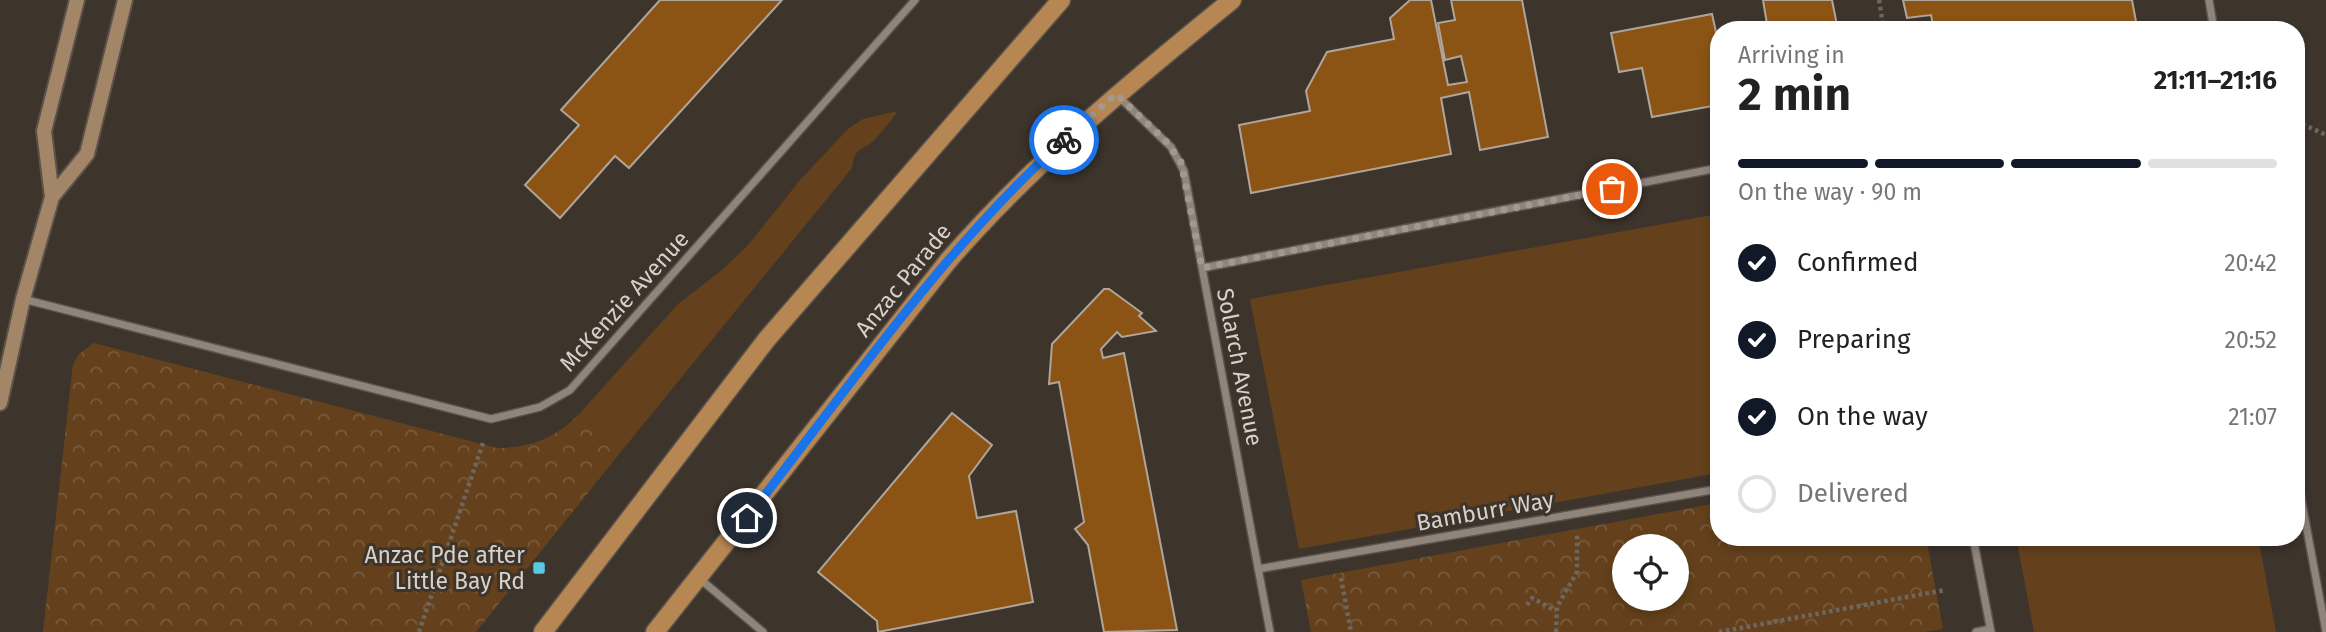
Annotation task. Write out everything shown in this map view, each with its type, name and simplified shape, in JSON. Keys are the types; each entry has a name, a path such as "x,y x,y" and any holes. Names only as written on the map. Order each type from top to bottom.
{"main road":[{"path":"543,632 768,339 1061,0"},
{"name":"Anzac Parade","path":"655,632 700,579 948,261 1049,153 1116,94 1232,0"}],"street":[{"path":"0,403 23,299 52,197 44,131 77,0"},
{"path":"52,197 87,155 125,0"},
{"name":"McKenzie Avenue","path":"23,299 491,419 540,407 570,390 915,0"},
{"path":"2208,0 2212,21"},
{"name":"Solarch Avenue","path":"1116,94 1165,140 1181,162 1270,632"},
{"path":"1202,268 1710,170"},
{"name":"Bamburr Way","path":"1258,569 1710,490"},
{"path":"2305,519 2326,632"},
{"path":"1975,546 1990,631 1976,632"},
{"path":"700,579 763,632"}],"path":[{"path":"1879,0 1882,21"},
{"path":"2305,125 2326,135"},
{"path":"419,632 491,419"},
{"path":"1556,632 1556,611 1577,572 1578,541 1573,514"},
{"path":"1337,556 1351,632"},
{"path":"1719,632 1945,590"},
{"path":"1527,605 1532,598 1556,611"}],"green space":[{"path":"898,111 876,138 855,155 852,168 620,453 579,414 678,304 722,270 748,245 801,179 848,129 863,119"},
{"path":"1710,215 1710,474 1299,549 1250,299"},
{"path":"94,343 497,448 542,440 579,414 620,453 476,632 43,632 73,364 79,354"},
{"path":"1710,504 1710,546 1928,546 1943,629 1925,632 1311,632 1301,580"},
{"path":"2018,546 2260,546 2276,632 2034,632"}],"building":[{"path":"660,0 782,0 629,168 615,156 560,218 525,185 579,125 561,110"},
{"path":"1410,0 1431,0 1448,85 1467,82 1461,56 1445,60 1438,23 1455,20 1451,0 1522,0 1548,137 1480,150 1469,92 1441,98 1451,154 1251,193 1239,125 1310,111 1306,91 1327,52 1394,39 1390,18"},
{"path":"1763,0 1832,0 1836,21 1766,21"},
{"path":"1903,0 2132,0 2136,21 1932,21 1931,15 1907,18"},
{"path":"1712,14 1710,106 1652,117 1642,68 1619,72 1611,33"},
{"path":"1104,289 1109,289 1142,313 1139,316 1156,331 1122,337 1117,332 1101,349 1103,358 1124,353 1177,630 1104,632 1088,545 1075,529 1084,522 1059,382 1049,384 1052,344"},
{"path":"952,413 992,445 969,476 977,518 1016,511 1033,602 878,632 877,621 818,572"}],"way so far":[{"path":"1064,140 1116,94 1165,140 1181,162 1202,268 1612,189"}],"place":[{"name":"Anzac Pde after Little Bay Rd","path":"539,568"}],"route":[{"path":"747,518 948,261 988,215 1064,140"}]}
